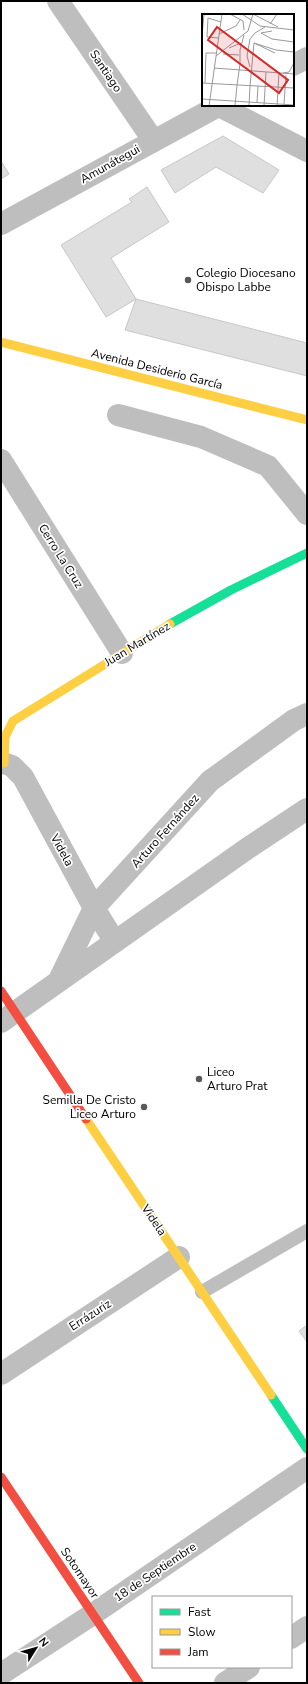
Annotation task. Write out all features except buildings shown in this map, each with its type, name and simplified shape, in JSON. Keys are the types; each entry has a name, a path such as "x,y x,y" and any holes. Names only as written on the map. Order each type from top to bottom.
{"street":[{"name":"Santiago","path":"58,1 153,140"},
{"path":"294,64 307,58"},
{"name":"Amunátegui","path":"1,224 153,140 218,106"},
{"path":"222,106 307,151"},
{"name":"Avenida Desiderio García","path":"1,342 307,420"},
{"path":"118,415 201,437 268,466 307,514"},
{"name":"Cerro La Cruz","path":"1,460 122,653"},
{"name":"Juan Martínez","path":"3,762 5,736 13,721 122,653 210,602 307,553"},
{"name":"Arturo Fernández","path":"58,982 94,908 210,781 294,720 307,714"},
{"name":"Videla","path":"3,762 18,771 22,777 94,908 115,942"},
{"name":"Arturo Fernández","path":"8,1017 248,848 307,809"},
{"name":"Videla","path":"1,991 8,1017 302,1432 307,1449"},
{"name":"Errázuriz","path":"1,1374 179,1257"},
{"name":"18 de Septiembre","path":"1,1674 93,1614 307,1468"},
{"name":"Sotomayor","path":"1,1477 139,1683"},
{"path":"292,1637 307,1627"},
{"path":"225,1683 248,1668"}],"lane":[{"path":"202,1292 307,1231"}],"traffic: fast":[{"path":"170,624 231,590 307,553"},
{"path":"271,1395 307,1449"}],"traffic: slow":[{"path":"1,342 307,420"},
{"path":"4,763 5,737 13,721 170,624"},
{"path":"86,1119 271,1395"}],"traffic: jam":[{"path":"1,991 86,1119"},
{"path":"1,1477 139,1683"}],"place":[{"name":"Colegio Diocesano Obispo Labbe","path":"188,280"},
{"name":"Liceo Arturo Prat","path":"199,1079"},
{"name":"Semilla De Cristo Liceo Arturo","path":"144,1107"}]}
